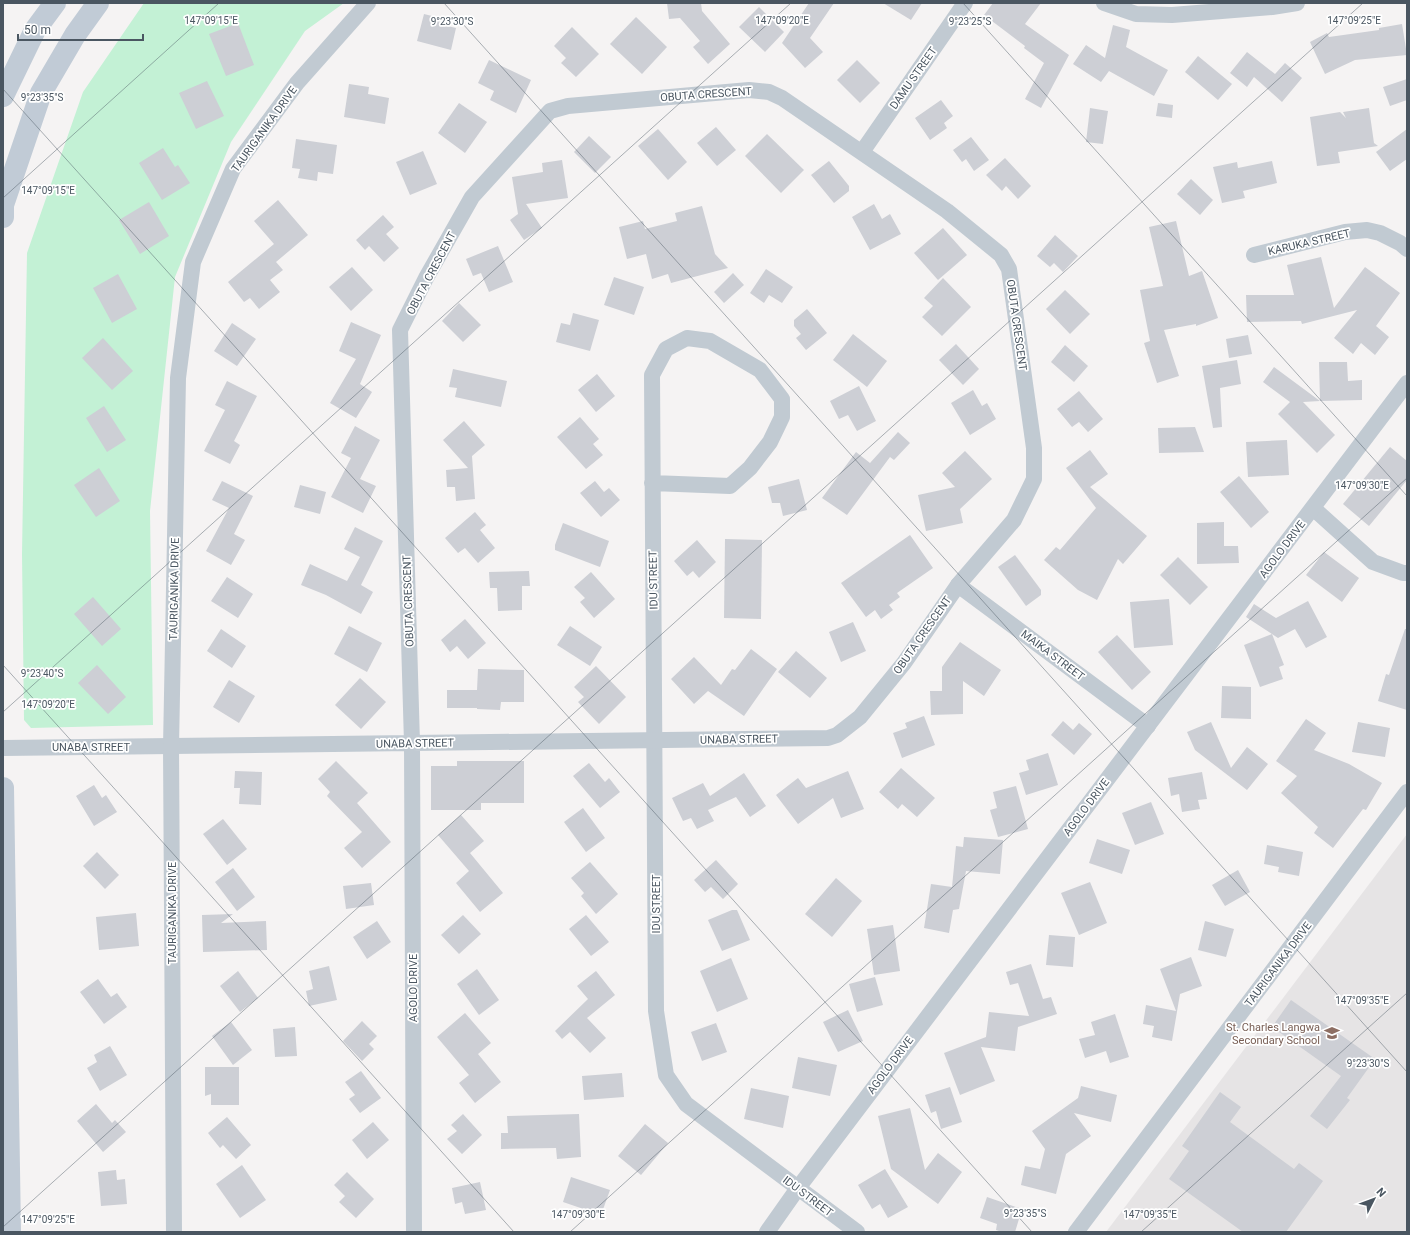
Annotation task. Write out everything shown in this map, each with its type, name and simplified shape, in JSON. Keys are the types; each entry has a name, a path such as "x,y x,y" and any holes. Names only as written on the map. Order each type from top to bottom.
{"street":[{"path":"3,96 35,30 55,3"},
{"path":"3,217 3,204 41,93 75,35 98,3"},
{"name":"TAURIGANIKA DRIVE","path":"174,1232 172,747 178,378 194,262 233,169 298,83 368,3"},
{"name":"DAMU STREET","path":"862,152 965,3"},
{"path":"1104,3 1136,14 1172,15 1272,7 1297,3"},
{"name":"OBUTA CRESCENT","path":"412,743 400,330 426,278 472,197 550,112 568,106 749,90 769,92 782,98 947,211 983,238 1001,254 1009,269 1034,448 1034,479 1014,520 958,585 904,663 860,717 837,735 828,738"},
{"name":"KARUKA STREET","path":"1254,255 1345,232 1367,230 1380,233 1400,243 1407,249"},
{"name":"IDU STREET","path":"652,483 730,486 750,468 770,442 782,417 782,399 760,370 710,341 687,338 666,349 652,375 652,483 655,741 656,1011 666,1075 686,1104 857,1232"},
{"name":"AGOLO DRIVE","path":"767,1232 798,1188 1407,384"},
{"path":"1313,508 1373,562 1403,573 1407,573"},
{"name":"MAIKA STREET","path":"958,585 1148,726"},
{"name":"UNABA STREET","path":"3,748 828,738"},
{"name":"AGOLO DRIVE","path":"412,743 414,1232"},
{"path":"3,788 10,1232"},
{"name":"TAURIGANIKA DRIVE","path":"1076,1232 1407,792"}],"shaded area":[{"name":"St. Charles Langwa Secondary School","path":"1407,834 1407,1232 1106,1232"}],"green space":[{"path":"144,3 344,3 305,31 231,142 175,277 150,511 153,725 31,728 24,720 22,554 27,253 83,92"}],"building":[{"path":"667,3 701,3 702,11 730,44 708,64 693,47 700,41 680,18 669,19"},
{"path":"809,3 834,3 810,38 823,52 805,68 782,43"},
{"path":"883,3 922,3 911,20"},
{"path":"993,3 1041,3 1025,24 1069,55 1041,108 1025,99 1044,63 1024,48 1025,46 984,15"},
{"path":"759,7 784,32 765,52 739,27"},
{"path":"424,14 440,18 439,24 456,28 451,50 417,41"},
{"path":"636,17 667,47 642,74 610,44"},
{"path":"238,23 254,65 226,76 209,34"},
{"path":"1402,24 1407,55 1355,60 1325,74 1310,42 1327,33 1329,37 1379,30 1379,28"},
{"path":"1113,25 1130,30 1126,47 1168,70 1154,96 1109,71 1101,82 1073,64 1086,45 1105,58"},
{"path":"572,27 599,54 576,77 561,63 566,58 554,46"},
{"path":"1247,52 1275,74 1285,63 1302,78 1282,102 1254,77 1247,87 1230,73"},
{"path":"1198,56 1232,84 1218,100 1185,72"},
{"path":"489,60 531,80 516,113 490,100 494,91 478,83"},
{"path":"857,60 880,83 860,103 837,80"},
{"path":"1407,79 1407,100 1390,106 1383,87"},
{"path":"207,81 224,116 196,129 179,93"},
{"path":"349,84 369,87 368,94 389,98 385,124 344,117"},
{"path":"941,100 953,116 944,123 947,128 930,140 915,118"},
{"path":"459,103 487,122 465,153 438,133"},
{"path":"1158,103 1173,105 1172,118 1156,116"},
{"path":"1090,108 1108,111 1103,144 1086,142"},
{"path":"1369,108 1374,143 1378,146 1338,152 1340,163 1317,166 1310,117 1340,112 1346,118 1343,112"},
{"path":"716,127 736,150 717,166 697,143"},
{"path":"658,129 687,162 668,180 638,146"},
{"path":"1407,129 1407,159 1390,171 1376,152"},
{"path":"767,134 804,170 781,193 745,156"},
{"path":"589,136 611,157 595,173 574,152"},
{"path":"971,137 989,160 974,171 966,159 962,162 953,150"},
{"path":"296,139 337,145 333,174 318,172 317,181 298,178 300,169 292,168"},
{"path":"163,148 175,167 178,165 190,183 162,200 139,163"},
{"path":"423,151 437,184 410,195 396,162"},
{"path":"1005,158 1031,186 1018,199 1006,186 1002,191 986,175"},
{"path":"562,160 568,198 526,204 542,228 524,240 510,220 518,214 512,177 543,172 542,163"},
{"path":"829,161 849,186 849,191 834,203 811,175"},
{"path":"1272,161 1277,183 1243,191 1245,198 1222,203 1213,167 1237,162 1238,168"},
{"path":"1191,179 1213,200 1200,215 1177,194"},
{"path":"278,200 308,235 276,262 283,270 270,280 280,292 259,309 250,298 244,302 228,282 274,244 254,221"},
{"path":"149,202 169,236 140,254 119,220"},
{"path":"874,204 882,219 890,214 901,234 870,250 852,217"},
{"path":"702,206 715,254 728,268 671,283 668,274 652,279 646,254 627,259 619,227 643,221 645,229 677,221 675,213"},
{"path":"383,215 394,227 386,234 399,248 384,262 369,246 365,250 356,240"},
{"path":"1176,221 1189,276 1202,271 1218,318 1196,326 1196,324 1164,330 1179,376 1157,383 1144,343 1150,341 1140,290 1163,286 1149,227"},
{"path":"943,228 967,255 938,280 914,253"},
{"path":"1055,235 1078,256 1063,272 1054,263 1050,267 1037,256"},
{"path":"498,246 513,282 489,292 481,273 473,276 466,259"},
{"path":"1321,257 1334,308 1365,267 1400,293 1376,326 1389,337 1375,355 1361,343 1353,354 1334,338 1357,310 1302,324 1301,321 1247,322 1246,295 1294,295 1287,265"},
{"path":"352,267 373,290 351,311 329,287"},
{"path":"766,269 793,287 782,303 769,295 764,303 750,293"},
{"path":"733,273 744,285 724,303 714,292"},
{"path":"118,274 137,309 112,323 93,288"},
{"path":"614,277 644,287 634,315 604,305"},
{"path":"943,278 971,307 942,336 922,317 933,306 924,298"},
{"path":"1065,290 1090,314 1070,334 1046,309"},
{"path":"459,303 481,325 463,342 442,321"},
{"path":"807,309 827,333 806,350 796,338 801,334 794,326 794,320"},
{"path":"573,313 599,320 590,351 556,342 561,323 570,325"},
{"path":"351,322 381,335 360,384 372,392 356,418 330,403 356,359 339,351"},
{"path":"232,323 256,339 237,366 214,351"},
{"path":"853,334 887,361 867,387 833,360"},
{"path":"1248,335 1252,354 1229,358 1226,339"},
{"path":"103,338 133,371 112,390 82,358"},
{"path":"956,344 979,369 963,385 939,360"},
{"path":"1065,345 1088,366 1074,382 1051,362"},
{"path":"1237,360 1241,384 1220,388 1222,427 1213,428 1202,366"},
{"path":"1319,362 1347,362 1348,381 1362,380 1362,400 1320,401"},
{"path":"1274,367 1320,401 1303,402 1335,435 1317,453 1278,414 1290,402 1263,382"},
{"path":"453,369 507,381 501,407 455,397 457,388 449,387"},
{"path":"597,374 615,396 596,412 578,390"},
{"path":"227,381 257,396 234,441 240,445 230,464 204,451 225,410 215,405"},
{"path":"859,386 876,421 857,431 848,415 839,419 830,401"},
{"path":"973,390 982,406 987,403 996,419 970,435 951,403"},
{"path":"1079,391 1103,419 1088,432 1079,422 1072,427 1057,409"},
{"path":"104,406 126,440 107,452 86,418"},
{"path":"580,417 599,439 593,444 603,455 586,469 557,437"},
{"path":"464,421 485,445 472,456 475,499 456,501 455,487 447,487 446,470 468,468 443,440"},
{"path":"355,426 380,440 360,479 376,486 363,513 331,497 351,458 341,453"},
{"path":"1195,427 1204,452 1159,453 1158,428"},
{"path":"898,432 910,443 894,460 890,457 847,515 822,498 856,452 870,463"},
{"path":"1287,440 1289,475 1248,477 1246,442"},
{"path":"1390,447 1407,461 1407,480 1369,526 1343,504"},
{"path":"1090,450 1108,474 1090,487 1147,536 1123,564 1118,559 1097,600 1078,590 1044,560 1056,547 1060,550 1096,508 1066,468"},
{"path":"965,451 992,479 960,509 963,523 926,531 918,495 955,487 942,473"},
{"path":"99,468 120,501 96,517 74,485"},
{"path":"1239,476 1269,512 1251,528 1220,492"},
{"path":"799,479 807,510 783,516 780,503 772,503 768,487"},
{"path":"222,481 253,496 234,534 245,540 231,565 206,551 229,508 212,500"},
{"path":"595,481 604,492 609,488 620,500 601,517 580,493"},
{"path":"300,485 326,492 320,514 294,507"},
{"path":"475,512 486,525 480,530 495,548 478,563 465,548 458,553 445,538"},
{"path":"1224,522 1224,546 1238,546 1239,563 1197,564 1197,523"},
{"path":"563,523 609,541 600,567 555,550 555,545"},
{"path":"355,527 383,541 361,585 373,592 361,614 326,595 301,585 310,564 347,581 360,557 344,549"},
{"path":"910,535 933,568 897,593 900,597 889,605 893,610 881,619 875,610 866,617 841,583"},
{"path":"725,539 762,540 761,619 724,618"},
{"path":"697,540 716,562 699,578 693,571 687,576 674,561"},
{"path":"1324,552 1359,578 1342,602 1306,575"},
{"path":"1015,555 1041,590 1041,595 1026,606 998,567"},
{"path":"1178,557 1208,587 1190,605 1160,575"},
{"path":"529,571 530,586 522,586 522,610 498,611 497,588 490,588 489,572"},
{"path":"591,572 615,599 594,618 580,602 585,598 574,587"},
{"path":"227,577 253,594 238,618 211,601"},
{"path":"93,597 121,629 102,646 74,614"},
{"path":"1169,599 1173,645 1134,648 1130,602"},
{"path":"1308,601 1327,637 1306,648 1295,629 1278,638 1246,617 1254,604 1276,618"},
{"path":"465,619 486,643 468,659 457,646 450,652 441,640"},
{"path":"853,622 866,651 841,662 829,632"},
{"path":"349,626 382,643 367,672 334,654"},
{"path":"570,626 602,647 590,666 557,645"},
{"path":"221,629 246,646 232,668 207,651"},
{"path":"1405,629 1407,629 1407,710 1378,701 1386,674 1389,675"},
{"path":"1272,634 1284,665 1279,667 1283,679 1260,687 1244,645"},
{"path":"1117,635 1151,672 1132,690 1098,652"},
{"path":"960,642 1001,670 984,696 963,681 963,714 931,715 930,691 942,691 942,667"},
{"path":"751,649 777,669 744,716 708,691 694,704 671,679 694,657 721,685 732,669 735,670"},
{"path":"796,651 827,678 810,698 778,672"},
{"path":"97,665 126,697 108,714 78,683"},
{"path":"596,666 626,697 599,724 578,702 584,697 574,687"},
{"path":"478,669 524,670 524,702 501,702 500,710 447,708 447,690 477,690"},
{"path":"360,678 386,702 361,729 335,705"},
{"path":"229,680 255,696 239,723 213,707"},
{"path":"1222,686 1251,687 1251,719 1221,718"},
{"path":"924,716 935,745 902,758 893,733 907,728 905,723"},
{"path":"1306,719 1326,733 1314,750 1349,764 1382,783 1366,810 1363,809 1333,848 1314,833 1318,827 1281,793 1297,776 1276,761"},
{"path":"1063,721 1073,730 1079,723 1092,734 1074,755 1051,735"},
{"path":"1211,722 1231,768 1247,747 1268,764 1247,790 1195,750 1187,732"},
{"path":"1358,722 1390,728 1385,757 1352,752"},
{"path":"1048,753 1058,785 1026,795 1019,773 1029,770 1026,760"},
{"path":"336,761 368,793 357,803 391,842 362,868 344,848 362,832 327,796 330,792 318,779"},
{"path":"457,761 524,761 524,803 481,803 481,810 431,810 431,766 457,766"},
{"path":"589,763 605,782 609,778 620,792 600,808 573,776"},
{"path":"901,768 935,798 917,817 902,804 898,809 879,792"},
{"path":"235,771 262,772 261,805 239,804 240,788 234,788"},
{"path":"848,771 864,809 841,818 833,798 798,824 776,795 798,778 806,788"},
{"path":"1202,772 1207,799 1198,800 1200,809 1182,812 1179,794 1171,796 1168,778"},
{"path":"744,773 766,806 750,817 736,797 708,810 714,821 697,829 691,818 683,821 672,798 703,783 710,796"},
{"path":"94,785 102,798 106,795 117,812 94,826 76,796"},
{"path":"1016,786 1028,829 998,837 990,810 997,808 993,792"},
{"path":"1151,802 1164,834 1135,845 1122,813"},
{"path":"583,808 605,838 586,852 564,822"},
{"path":"461,815 484,841 470,853 503,893 480,912 456,883 469,871 438,835"},
{"path":"223,819 247,849 227,865 203,834"},
{"path":"964,837 1003,840 1000,874 966,871 959,909 953,910 949,933 924,928 931,884 952,887 956,846 963,847"},
{"path":"1097,839 1130,850 1122,874 1089,863"},
{"path":"1267,845 1303,852 1299,876 1278,872 1279,867 1264,864"},
{"path":"97,852 119,875 105,889 83,866"},
{"path":"716,860 738,884 723,899 711,887 705,892 694,880"},
{"path":"590,862 618,894 596,914 581,896 584,893 571,878"},
{"path":"233,868 255,897 237,911 215,882"},
{"path":"1238,870 1250,892 1225,906 1212,885"},
{"path":"836,878 862,901 832,937 805,914"},
{"path":"1090,882 1107,923 1079,935 1061,893"},
{"path":"371,883 374,905 346,909 343,886"},
{"path":"732,910 737,910 750,940 722,951 708,920"},
{"path":"136,913 139,946 99,950 96,917"},
{"path":"233,914 221,923 266,921 267,950 203,952 202,915"},
{"path":"463,915 481,934 459,954 441,935"},
{"path":"586,915 609,942 591,956 569,929"},
{"path":"377,921 391,942 367,959 353,937"},
{"path":"1205,921 1234,929 1226,957 1198,950"},
{"path":"893,925 900,971 874,975 867,929"},
{"path":"1049,935 1075,937 1073,967 1046,965"},
{"path":"1191,957 1202,986 1180,994 1172,1041 1152,1037 1154,1026 1143,1024 1146,1005 1176,1011 1160,969"},
{"path":"731,958 748,999 717,1012 700,971"},
{"path":"1031,964 1043,999 1051,997 1057,1014 1018,1027 1015,1051 981,1047 995,1081 960,1095 944,1053 986,1037 989,1012 1029,1016 1018,983 1010,985 1006,972"},
{"path":"329,966 337,1000 309,1006 306,991 313,989 309,971"},
{"path":"477,969 499,1000 479,1015 457,984"},
{"path":"238,971 258,998 240,1012 220,986"},
{"path":"596,971 615,995 587,1018 606,1038 590,1053 570,1032 562,1039 555,1031 588,999 577,986"},
{"path":"875,977 883,1005 857,1012 849,984"},
{"path":"98,979 111,997 117,993 127,1007 104,1024 80,992"},
{"path":"1291,1000 1375,1059 1347,1098 1350,1100 1327,1129 1310,1116 1341,1076 1272,1027"},
{"path":"848,1010 863,1041 838,1052 823,1022"},
{"path":"465,1013 491,1043 478,1054 501,1082 475,1103 459,1083 469,1075 437,1037"},
{"path":"1115,1014 1129,1057 1110,1063 1106,1051 1085,1058 1079,1039 1095,1035 1091,1022"},
{"path":"362,1021 377,1036 369,1044 374,1049 362,1061 343,1041"},
{"path":"231,1022 252,1050 233,1065 212,1036"},
{"path":"716,1023 727,1052 702,1061 691,1032"},
{"path":"295,1027 297,1056 275,1057 273,1029"},
{"path":"110,1046 127,1075 100,1091 87,1068 97,1062 94,1055"},
{"path":"798,1057 837,1065 830,1096 792,1088"},
{"path":"205,1067 239,1067 239,1105 211,1105 211,1094 205,1096"},
{"path":"361,1071 381,1098 360,1113 349,1099 355,1095 345,1082"},
{"path":"622,1073 624,1097 584,1100 582,1076"},
{"path":"1081,1086 1117,1095 1111,1122 1074,1113 1091,1136 1066,1154 1056,1194 1021,1185 1025,1166 1040,1169 1045,1149 1032,1131 1078,1098"},
{"path":"950,1087 962,1122 941,1129 936,1111 931,1113 925,1095"},
{"path":"751,1088 789,1096 783,1128 744,1119"},
{"path":"1220,1092 1241,1107 1230,1122 1294,1169 1299,1163 1323,1181 1286,1232 1243,1232 1169,1179 1189,1151 1182,1146"},
{"path":"96,1104 112,1123 115,1120 126,1132 103,1152 77,1121"},
{"path":"910,1108 925,1170 938,1153 962,1172 938,1204 891,1169 878,1116"},
{"path":"463,1114 482,1135 462,1154 447,1139 457,1131 451,1125"},
{"path":"579,1114 581,1157 557,1159 556,1148 501,1149 501,1133 508,1133 507,1116"},
{"path":"227,1117 251,1145 236,1159 223,1145 220,1148 208,1133"},
{"path":"373,1122 389,1140 367,1159 352,1140"},
{"path":"645,1124 668,1143 641,1175 618,1156"},
{"path":"242,1165 266,1200 240,1218 216,1184"},
{"path":"885,1169 908,1207 888,1218 880,1204 872,1209 858,1185"},
{"path":"116,1170 117,1180 125,1179 127,1204 101,1206 98,1172"},
{"path":"347,1172 374,1199 356,1218 339,1202 345,1196 334,1185"},
{"path":"571,1177 610,1190 601,1215 563,1202"},
{"path":"480,1182 486,1210 465,1214 462,1202 455,1204 452,1188"},
{"path":"987,1197 1022,1209 1015,1232 1002,1232 996,1230 997,1224 980,1218"}],"place":[{"name":"St. Charles Langwa Secondary School","path":"1332,1033"}]}
